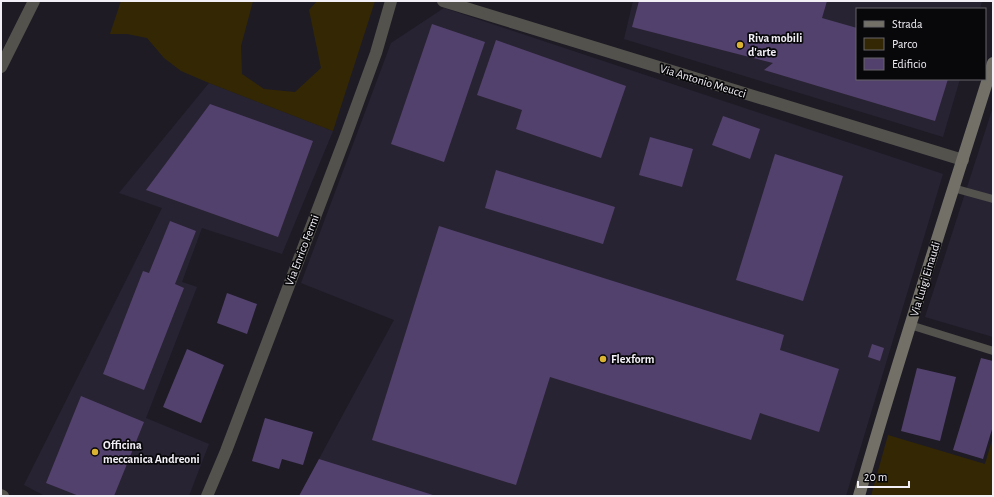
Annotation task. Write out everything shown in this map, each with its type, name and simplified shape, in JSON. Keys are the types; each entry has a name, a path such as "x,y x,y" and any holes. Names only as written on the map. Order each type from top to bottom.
{"street":[{"path":"1,67 34,1"},
{"name":"Via Enrico Fermi","path":"207,496 226,451 345,138 376,53 391,1"},
{"name":"Via Antonio Meucci","path":"443,1 963,160"},
{"name":"Via Luigi Einaudi","path":"859,496 910,325 993,63"}],"lane":[{"path":"954,188 993,199"},
{"path":"910,325 993,350"}],"shaded area":[{"path":"633,1 982,1 980,8 856,8 856,80 960,80 943,137 624,39"},
{"path":"444,8 943,174 846,496 299,496 394,320 301,283 391,43"},
{"path":"209,83 333,131 282,254 202,228 182,282 197,287 146,418 209,444 189,496 45,496 24,485 162,208 119,193"},
{"path":"993,107 993,337 925,317"}],"green space":[{"path":"121,1 253,1 241,46 242,74 264,89 295,92 321,68 309,10 317,1 375,1 333,131 181,71 164,58 147,38 127,34 110,34"},
{"path":"888,435 985,464 993,437 993,496 871,496"}],"building":[{"path":"639,1 827,1 822,18 856,28 856,80 948,80 935,121 764,70 773,63 632,27"},
{"path":"432,24 485,42 444,162 391,144"},
{"path":"496,40 626,86 601,158 516,129 522,110 477,95"},
{"path":"210,104 313,141 278,237 146,190"},
{"path":"723,116 760,129 750,159 712,145"},
{"path":"650,137 693,149 682,187 639,175"},
{"path":"775,154 843,176 803,301 736,280"},
{"path":"496,170 615,207 603,244 485,208"},
{"path":"170,221 196,231 175,284 184,288 144,390 103,374 143,271 149,273"},
{"name":"Flexform","path":"439,226 784,335 780,350 839,369 819,432 760,413 751,440 550,377 516,485 372,440"},
{"path":"227,293 257,304 247,334 217,323"},
{"path":"872,344 884,348 880,361 868,357"},
{"path":"187,349 224,365 201,423 163,407"},
{"path":"981,358 993,361 993,426 983,459 953,450"},
{"path":"917,368 956,377 940,441 901,431"},
{"name":"Officina meccanica Andreoni","path":"81,396 144,422 114,496 79,496 46,483"},
{"path":"265,418 313,432 303,465 282,459 279,469 252,461"},
{"path":"319,459 436,496 299,496"}],"place":[{"name":"Riva mobili d'arte","path":"740,45"},
{"name":"Flexform","path":"603,359"},
{"name":"Officina meccanica Andreoni","path":"95,452"}]}
